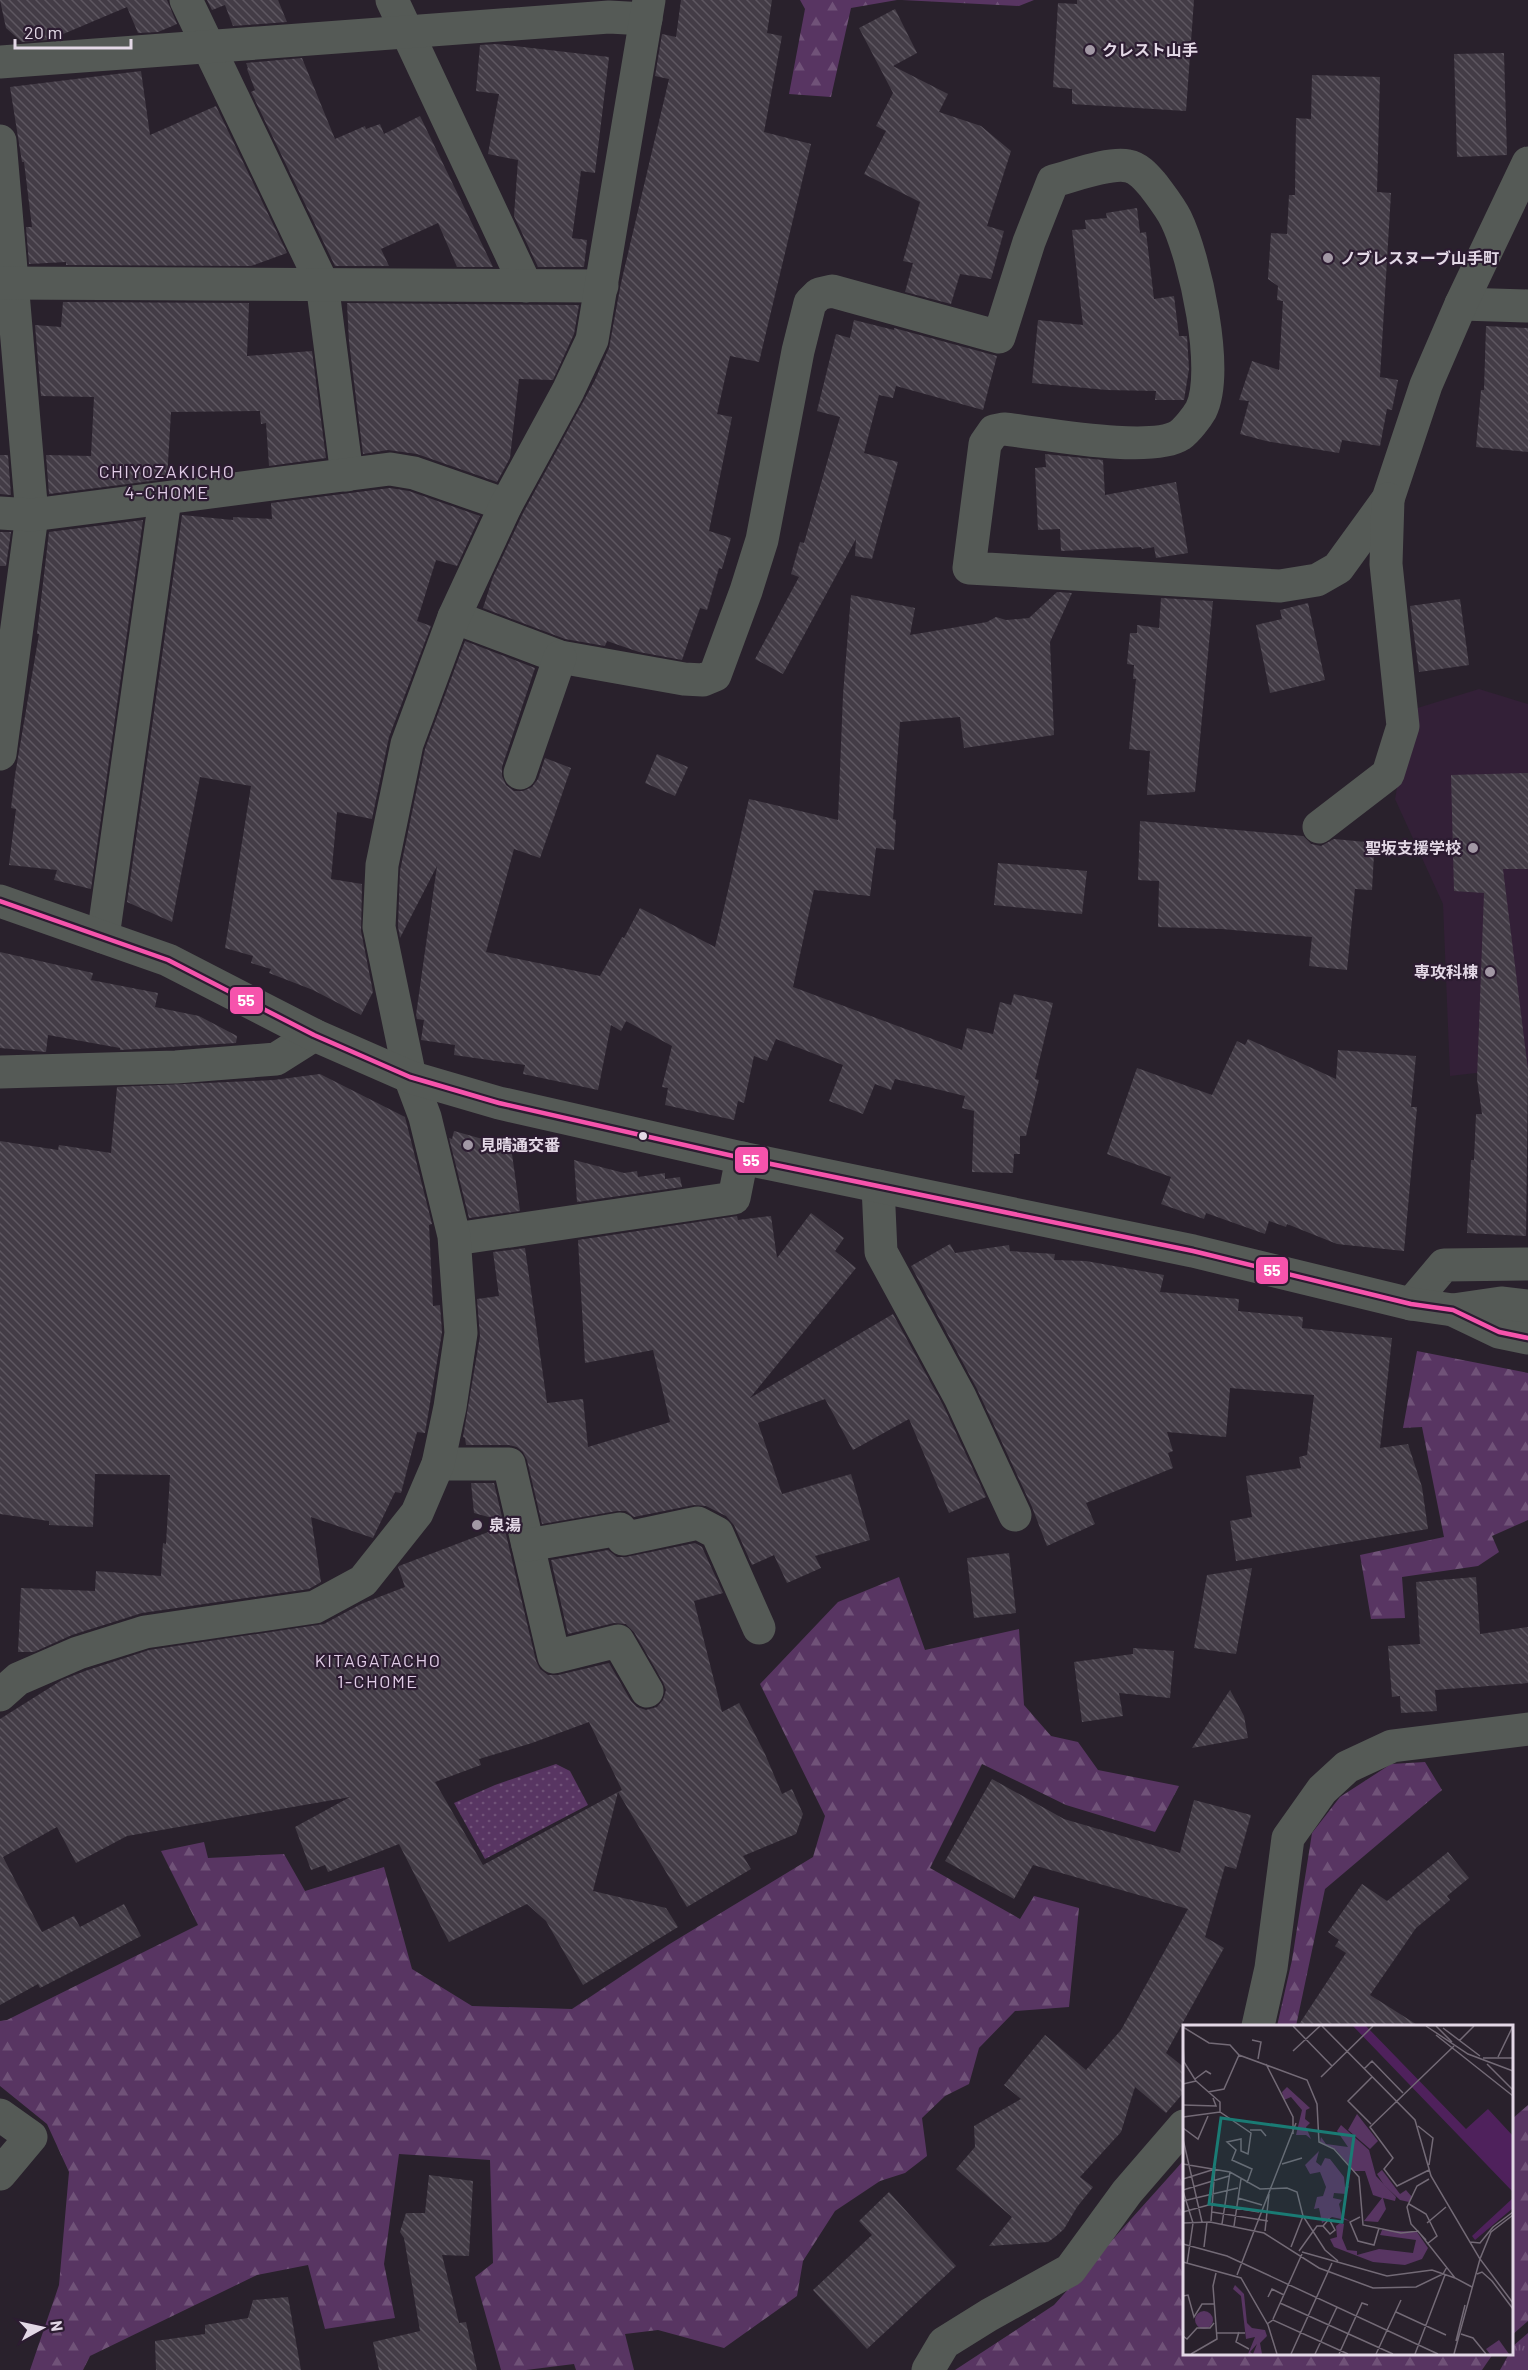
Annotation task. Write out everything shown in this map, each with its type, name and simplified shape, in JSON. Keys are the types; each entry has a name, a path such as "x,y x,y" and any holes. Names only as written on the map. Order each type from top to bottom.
{"street":[{"path":"186,0 322,283 347,475"},
{"path":"392,0 526,286"},
{"path":"0,62 407,33 605,9 647,10 592,340 568,391 506,505 454,617 407,744 382,865 379,927 410,1077 424,1117 455,1239 461,1333 450,1407 438,1464 417,1514 363,1581 315,1607 145,1632 78,1653 6,1683"},
{"path":"0,141 7,283 32,515 0,754"},
{"path":"1319,827 1388,774 1403,726 1386,564 1388,499 1426,385 1461,304 1528,163"},
{"path":"454,617 560,657 684,679 709,679 715,675 762,540 798,351 810,303 819,294 831,291 999,337 1032,234 1053,182 1113,166 1128,166 1138,170 1162,196 1176,219 1196,276 1208,365 1201,410 1182,434 1142,443 1004,429 994,431 985,444 969,568 1280,586 1317,580 1338,568 1388,499"},
{"path":"7,283 602,286"},
{"path":"1461,304 1528,306"},
{"path":"0,513 32,515 390,469 414,472 506,505"},
{"path":"103,937 165,499"},
{"path":"520,773 560,657"},
{"path":"0,902 168,960 314,1035 410,1077 499,1103 742,1158 1193,1251 1411,1304 1453,1310 1501,1303 1528,1306"},
{"path":"0,1072 176,1067 276,1059 314,1035"},
{"path":"455,1239 734,1198 742,1158"},
{"path":"878,1186 881,1252 960,1397 1015,1515"},
{"path":"1411,1304 1444,1265 1528,1264"},
{"path":"1453,1310 1499,1332 1528,1338"},
{"path":"438,1464 509,1464 554,1657 618,1641 647,1691"},
{"path":"528,1545 620,1529 623,1539 698,1523 717,1533 759,1628"},
{"path":"1258,2025 1271,1968 1288,1838 1322,1790 1347,1767 1392,1746 1528,1729"},
{"path":"0,2115 31,2138 0,2174"},
{"path":"928,2370 944,2343 1070,2270 1126,2192 1183,2128"}],"shaded area":[{"name":"聖坂支援学校","path":"1479,689 1528,704 1528,1067 1450,1076 1443,904 1395,799 1411,710"}],"green space":[{"path":"800,0 897,0 851,8 831,97 789,94 805,9"},
{"path":"902,0 1034,0 1019,6"},
{"path":"1417,1351 1528,1373 1528,1520 1492,1536 1499,1552 1478,1566 1402,1577 1405,1618 1371,1619 1360,1555 1444,1537 1422,1427 1403,1428"},
{"path":"899,1577 925,1650 1019,1629 1024,1705 1051,1736 1078,1742 1098,1770 1179,1786 1155,1832 1066,1805 982,1764 930,1868 1020,1919 1034,1896 1079,1908 1069,2007 1015,2011 979,2048 969,2084 945,2096 922,2118 927,2156 905,2173 880,2181 835,2211 803,2261 797,2296 724,2348 658,2330 625,2334 634,2370 576,2370 574,2364 526,2370 501,2370 475,2277 493,2263 490,2160 399,2154 384,2264 395,2318 325,2329 308,2265 257,2275 90,2356 83,2370 30,2370 59,2285 69,2172 47,2124 0,2086 0,2021 7,2020 198,1925 161,1851 204,1842 208,1858 284,1854 305,1891 384,1867 412,1969 472,2006 572,2009 668,1945 813,1857 825,1816 760,1684 838,1602"},
{"path":"1425,1762 1442,1790 1325,1889 1296,2025 1277,2025 1292,1960 1312,1833 1340,1797 1391,1764"},
{"path":"556,1764 570,1771 588,1805 485,1859 454,1803 495,1785"},
{"path":"1528,2105 1528,2321 1513,2334 1513,2118"},
{"path":"1183,2161 1183,2355 1492,2355 1482,2370 955,2370 1054,2305"},
{"path":"1528,2333 1528,2370 1500,2370 1508,2355 1513,2355 1513,2346"}],"building":[{"path":"0,0 167,0 177,24 158,32 138,33 127,7 49,40 22,42 6,28"},
{"path":"207,0 278,0 287,22 233,26 225,5 212,10"},
{"path":"681,0 772,0 767,33 782,36 764,132 811,144 759,362 730,356 717,414 732,417 709,531 731,538 722,569 719,568 707,610 700,608 682,660 639,652 607,641 605,646 565,639 483,608 493,577 523,513 595,380 609,348 621,283 669,79 655,76 662,34 676,37"},
{"name":"クレスト山手","path":"1077,0 1194,0 1186,111 1072,104 1072,89 1053,87 1058,3 1077,4"},
{"path":"895,9 917,53 893,66 948,94 939,112 981,126 1011,151 987,226 1004,231 991,279 960,274 951,304 905,292 913,263 903,261 920,202 864,174 886,131 876,126 893,93 859,28"},
{"path":"497,44 609,57 595,173 581,171 572,238 587,240 584,267 538,267 514,216 518,160 488,154 499,94 476,91 480,45"},
{"path":"1504,53 1507,155 1457,157 1454,54"},
{"path":"302,58 335,139 365,126 366,129 380,124 384,134 420,116 493,267 457,267 438,223 381,249 389,266 335,266 251,92 255,90 246,63"},
{"path":"141,71 150,135 216,106 287,253 251,266 66,265 66,262 29,264 26,227 32,227 24,162 22,162 10,87"},
{"path":"1312,75 1380,77 1377,192 1391,193 1380,377 1398,380 1392,410 1387,409 1380,446 1342,440 1339,453 1266,441 1240,434 1249,401 1239,400 1252,361 1279,370 1283,301 1277,300 1278,286 1268,279 1271,233 1287,234 1289,195 1295,195 1296,118 1311,119"},
{"path":"1137,208 1140,233 1146,232 1154,299 1174,296 1179,336 1187,336 1189,369 1184,400 1155,400 1156,391 1107,390 1032,383 1038,320 1083,325 1072,230 1086,229 1085,220 1107,218 1106,213"},
{"path":"63,302 249,303 247,356 312,351 326,458 269,466 266,423 261,424 260,411 171,412 167,479 49,494 46,455 91,456 94,397 41,396 35,325 61,327"},
{"path":"347,303 579,305 574,334 553,380 519,379 510,458 497,482 417,454 388,450 363,454 349,342"},
{"path":"854,320 894,330 894,328 997,356 983,410 896,386 893,398 879,395 864,453 898,462 872,559 855,556 856,539 783,674 755,659 799,577 791,574 800,542 804,543 840,417 817,411 836,334 850,338"},
{"path":"1486,326 1528,328 1528,452 1476,447 1481,390 1484,390"},
{"path":"1045,454 1103,460 1105,495 1176,482 1188,553 1156,558 1154,547 1061,551 1060,529 1038,530 1035,468 1046,467"},
{"path":"0,455 8,455 11,495 0,494"},
{"path":"390,488 409,491 480,516 457,566 436,560 417,621 431,626 389,737 372,819 337,812 331,879 362,884 361,931 373,992 361,1015 313,990 269,973 271,969 251,963 253,956 225,948 251,786 200,777 172,922 127,902 182,515 233,520 233,517 272,519 271,503"},
{"path":"143,520 91,889 54,880 57,870 9,865 16,809 11,808 39,634 37,634 49,532"},
{"path":"0,532 11,532 6,566 0,566"},
{"path":"1057,592 1072,593 1050,642 1054,735 964,748 960,717 900,722 893,819 896,820 894,850 876,848 870,896 814,890 793,987 962,1050 967,1028 993,1034 1000,1002 1011,1005 1014,994 1053,1003 1035,1079 1039,1080 1026,1136 1020,1136 1020,1154 1014,1154 1013,1173 972,1172 974,1111 962,1108 965,1096 895,1079 891,1090 875,1084 863,1114 829,1101 843,1065 776,1039 767,1061 754,1056 744,1103 738,1101 734,1120 665,1105 668,1088 662,1087 672,1046 626,1021 621,1031 611,1025 598,1090 523,1074 525,1065 454,1055 455,1045 421,1040 424,1020 417,1019 416,1015 437,866 400,938 398,926 400,871 425,749 465,641 535,668 502,767 502,776 506,785 514,791 523,791 532,787 538,779 545,758 571,768 540,858 514,849 486,952 600,976 640,908 715,947 749,799 838,820 843,695 851,595 915,608 910,635 987,622 996,617 1006,620 1029,618"},
{"path":"1161,598 1213,601 1195,792 1147,795 1150,751 1129,749 1136,679 1133,679 1134,665 1127,664 1130,633 1137,633 1137,625 1159,628"},
{"path":"1460,599 1469,665 1419,672 1410,606"},
{"path":"1308,603 1325,680 1270,693 1256,625 1282,619 1280,610"},
{"path":"657,754 688,767 675,796 645,783"},
{"path":"1528,773 1528,869 1503,869 1528,1070 1526,1236 1467,1233 1476,1114 1482,1114 1477,1079 1484,893 1454,891 1451,775"},
{"path":"1140,821 1303,836 1311,844 1321,846 1334,839 1366,842 1365,854 1374,854 1372,890 1355,889 1347,970 1309,966 1312,937 1222,929 1158,927 1159,881 1138,880"},
{"path":"998,863 1087,871 1082,914 994,905"},
{"path":"0,952 93,973 91,980 158,993 155,1007 199,1016 237,1036 236,1043 120,1050 120,1048 48,1035 46,1052 0,1048"},
{"path":"1248,1039 1336,1079 1338,1050 1416,1056 1411,1107 1417,1107 1404,1251 1337,1244 1287,1224 1286,1227 1269,1221 1265,1234 1206,1213 1204,1219 1161,1204 1171,1177 1107,1154 1137,1068 1212,1095 1237,1041 1245,1045"},
{"path":"320,1074 405,1117 432,1224 429,1225 433,1306 440,1305 442,1332 425,1433 417,1432 401,1493 395,1492 373,1538 311,1517 321,1582 309,1589 142,1613 72,1635 34,1652 18,1652 21,1588 95,1591 96,1571 161,1576 163,1543 166,1544 170,1475 95,1474 93,1527 49,1525 49,1521 0,1514 0,1141 58,1150 59,1145 111,1153 117,1087 274,1080"},
{"path":"454,1131 511,1147 520,1211 469,1218 449,1138 452,1139"},
{"path":"574,1160 624,1173 637,1171 638,1177 665,1173 665,1179 680,1177 682,1187 577,1202"},
{"path":"811,1213 844,1238 835,1251 856,1268 750,1398 893,1314 943,1405 986,1497 949,1513 909,1419 853,1450 825,1399 758,1423 782,1494 851,1474 870,1540 815,1556 821,1568 787,1583 774,1555 752,1565 734,1525 726,1516 706,1506 694,1505 634,1517 626,1511 617,1511 542,1524 527,1460 523,1452 509,1445 466,1445 463,1437 480,1336 477,1299 499,1296 493,1252 525,1248 547,1403 583,1399 588,1447 670,1422 653,1350 585,1363 578,1240 737,1216 738,1220 771,1216 777,1258"},
{"path":"950,1244 955,1253 1009,1245 1010,1251 1055,1254 1054,1260 1086,1261 1164,1275 1160,1292 1239,1299 1238,1311 1303,1317 1302,1328 1392,1338 1380,1448 1408,1444 1422,1487 1428,1529 1236,1561 1230,1521 1252,1517 1246,1476 1301,1468 1299,1457 1307,1455 1314,1395 1230,1388 1226,1437 1167,1432 1173,1451 1168,1453 1173,1468 1086,1503 1095,1524 1047,1546 1032,1507 977,1389 911,1266"},
{"path":"471,1483 494,1483 503,1521 474,1513"},
{"path":"504,1526 536,1661 540,1669 548,1675 558,1675 609,1663 631,1701 637,1707 646,1710 657,1707 663,1700 666,1690 634,1632 626,1624 614,1623 568,1634 551,1560 608,1550 617,1557 626,1557 695,1543 702,1547 723,1593 694,1601 722,1712 739,1703 782,1794 792,1789 803,1814 796,1834 743,1856 751,1869 687,1907 618,1792 593,1891 666,1908 678,1927 583,1985 546,1921 527,1904 449,1942 399,1844 328,1872 325,1865 311,1870 295,1827 350,1797 127,1836 76,1863 57,1827 3,1857 42,1932 74,1916 80,1927 124,1904 141,1936 40,1988 38,1984 0,2005 0,1719 62,1680 149,1650 324,1624 361,1604 405,1587 399,1566","holes":["589,1722 622,1790 483,1865 435,1782 481,1765 479,1759"]},
{"path":"1009,1553 1016,1613 974,1618 967,1558"},
{"path":"1252,1568 1236,1654 1194,1648 1207,1575"},
{"path":"1476,1577 1480,1634 1528,1627 1528,1683 1435,1690 1437,1711 1401,1713 1400,1696 1392,1697 1388,1646 1420,1644 1416,1582"},
{"path":"1133,1648 1174,1651 1170,1698 1119,1693 1123,1716 1082,1722 1074,1662 1133,1654"},
{"path":"1230,1690 1244,1716 1248,1738 1192,1748"},
{"path":"992,1779 1064,1819 1180,1853 1194,1800 1251,1815 1236,1869 1225,1866 1205,1937 1224,1948 1166,2053 1183,2066 1183,2093 1166,2113 1135,2087 1121,2132 1080,2177 1093,2187 1077,2207 1064,2229 1048,2242 989,2246 1012,2217 956,2169 975,2147 974,2126 1021,2099 1004,2085 1045,2035 1086,2070 1121,2030 1188,1909 1033,1865 1014,1899 945,1861"},
{"path":"1448,1852 1469,1878 1447,1896 1450,1900 1416,1928 1370,1995 1417,2025 1299,2025 1346,1953 1335,1946 1339,1940 1328,1932 1362,1884 1387,1901"},
{"path":"429,2175 473,2181 469,2256 442,2255 459,2323 466,2322 477,2370 379,2370 373,2342 420,2331 404,2238 400,2232 406,2213 425,2213"},
{"path":"889,2192 956,2266 867,2349 813,2290 872,2235 859,2221"},
{"path":"288,2297 301,2370 156,2370 155,2341 205,2334 205,2325 248,2318 253,2300"}],"transit line":[{"name":"55","path":"0,901 168,960 314,1035 410,1077 499,1103 742,1158 1193,1251 1411,1304 1453,1310 1499,1332 1528,1338"}],"place":[{"name":"クレスト山手","path":"1090,50"},
{"name":"ノブレスヌーブ山手町","path":"1328,258"},
{"name":"聖坂支援学校","path":"1473,848"},
{"name":"専攻科棟","path":"1490,972"},
{"name":"見晴通交番","path":"468,1145"},
{"name":"泉湯","path":"477,1525"}],"district":[{"name":"CHIYOZAKICHO 4-CHOME","path":"167,482"},
{"name":"KITAGATACHO 1-CHOME","path":"378,1671"}]}
